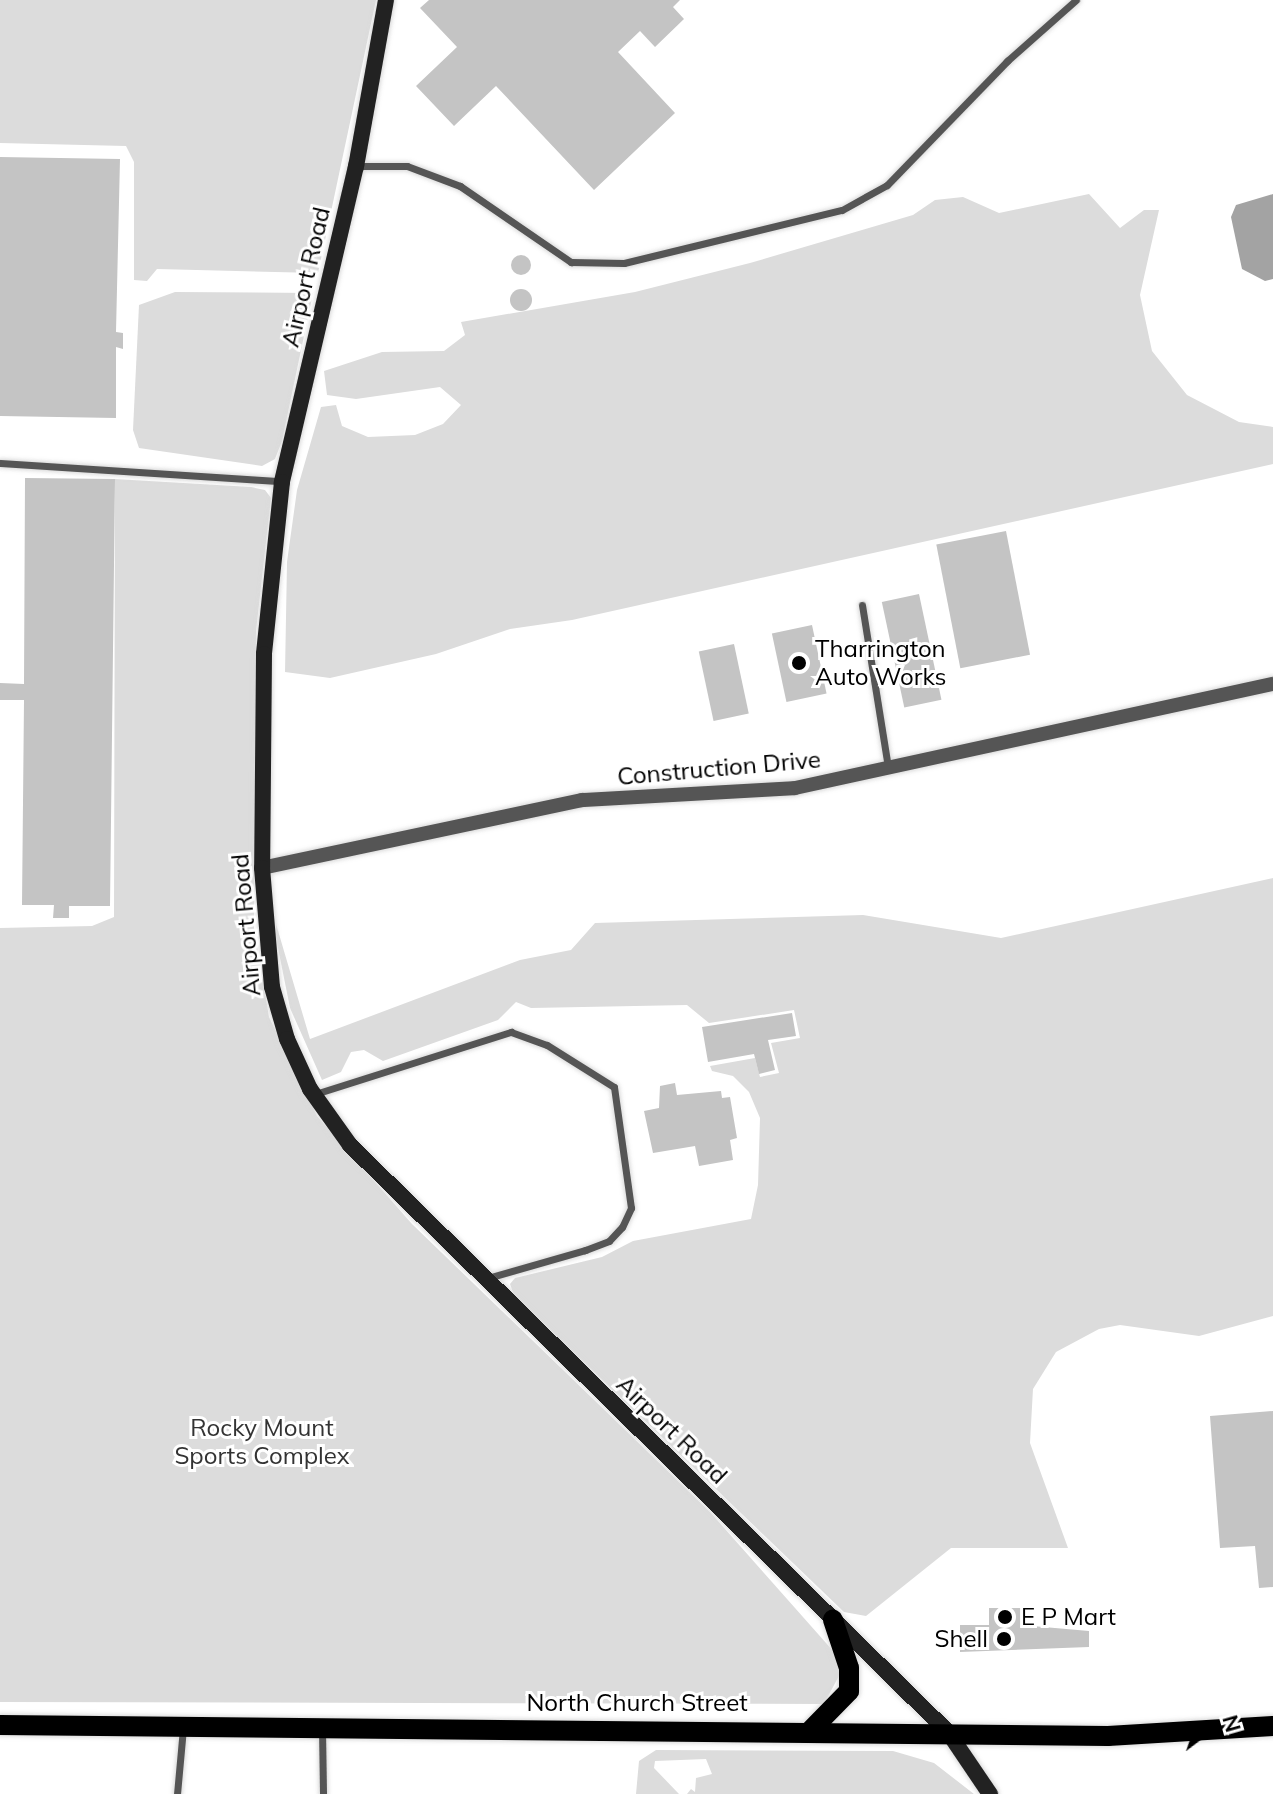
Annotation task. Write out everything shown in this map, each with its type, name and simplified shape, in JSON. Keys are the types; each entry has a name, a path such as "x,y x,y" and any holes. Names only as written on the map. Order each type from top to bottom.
{"main road":[{"name":"Airport Road","path":"386,0 356,166 282,482 264,654 262,868 272,987 287,1039 313,1094 350,1145 482,1279 948,1732 990,1794"},
{"path":"810,1731 849,1691 849,1668 833,1620"},
{"name":"North Church Street","path":"0,1725 948,1732 1108,1736 1273,1726"}],"street":[{"name":"Construction Drive","path":"262,868 582,800 761,792 889,769 1273,684"}],"lane":[{"path":"356,166 407,166 460,186 571,262 624,263 842,210 887,185 1007,61 1076,0"},
{"path":"0,463 282,482"},
{"path":"862,605 889,769"},
{"path":"313,1094 511,1032 547,1045 614,1087 631,1208 622,1227 609,1241 585,1250 482,1279"},
{"path":"177,1794 183,1726"},
{"path":"322,1727 323,1794"}],"green space":[{"path":"0,0 376,0 318,273 157,269 147,281 134,280 134,162 126,146 0,143"},
{"path":"1089,194 1120,228 1144,210 1159,210 1140,295 1152,351 1187,395 1239,422 1273,427 1273,464 572,620 510,629 436,654 330,678 285,672 287,562 297,490 321,407 336,405 342,426 368,437 415,435 443,424 461,405 440,387 356,399 327,395 324,371 382,352 444,351 465,335 461,322 635,292 750,263 913,215 935,200 963,197 999,213"},
{"path":"175,292 313,293 282,441 275,459 262,466 139,448 133,430 139,305"},
{"name":"Rocky Mount Sports Complex","path":"115,479 251,487 265,490 271,498 256,631 254,928 269,1017 317,1116 412,1224 710,1512 834,1652 841,1672 824,1704 0,1702 0,928 92,926 114,917"},
{"path":"1273,878 1273,1316 1199,1336 1120,1325 1099,1329 1056,1352 1033,1389 1030,1443 1068,1548 951,1548 866,1616 844,1612 514,1295 510,1284 515,1278 602,1257 633,1241 751,1219 758,1185 760,1118 749,1092 733,1076 712,1071 710,1066 755,1058 760,1077 779,1073 771,1043 800,1038 794,1010 709,1023 687,1005 531,1008 516,1002 498,1020 383,1061 364,1050 351,1052 341,1072 322,1080 290,1008 275,933 276,924 310,1039 520,960 571,950 595,923 863,915 1001,938"},
{"path":"656,1750 893,1751 934,1763 974,1794 687,1794 691,1789 695,1792 696,1778 712,1774 706,1759 655,1761 654,1768 679,1794 636,1794 639,1761"}],"shaded area":[{"path":"1273,194 1273,279 1265,281 1242,269 1231,217 1236,205"}],"building":[{"path":"429,0 680,0 673,7 684,19 655,47 640,31 618,52 675,113 594,190 496,86 454,126 416,86 457,47 420,8"},
{"path":"0,157 120,159 116,332 123,333 123,349 116,347 116,418 0,416"},
{"path":"521,255 528,258 531,265 528,272 521,275 514,272 511,265 514,258"},
{"path":"521,289 529,292 532,300 529,308 521,311 513,308 510,300 513,292"},
{"path":"25,478 115,479 110,906 69,906 69,918 53,918 54,905 22,905 24,700 0,700 0,683 24,684"},
{"path":"1006,531 1030,655 960,668 936,545"},
{"path":"919,594 941,700 904,708 882,602"},
{"name":"Tharrington Auto Works","path":"812,625 827,693 786,702 772,634"},
{"path":"734,644 749,713 714,721 699,651"},
{"path":"792,1013 796,1036 768,1040 775,1070 759,1074 754,1054 708,1062 702,1027"},
{"path":"675,1083 677,1095 721,1091 722,1098 730,1097 737,1138 730,1140 733,1160 699,1166 695,1146 653,1153 644,1111 659,1108 660,1086"},
{"path":"1273,1411 1273,1587 1259,1588 1255,1546 1220,1548 1210,1416"},
{"name":"Shell","path":"989,1608 1021,1608 1021,1625 1089,1631 1089,1647 960,1652 960,1625 989,1625"}],"place":[{"name":"Tharrington Auto Works","path":"799,663"},
{"name":"E P Mart","path":"1005,1617"},
{"name":"Shell","path":"1004,1639"}]}
